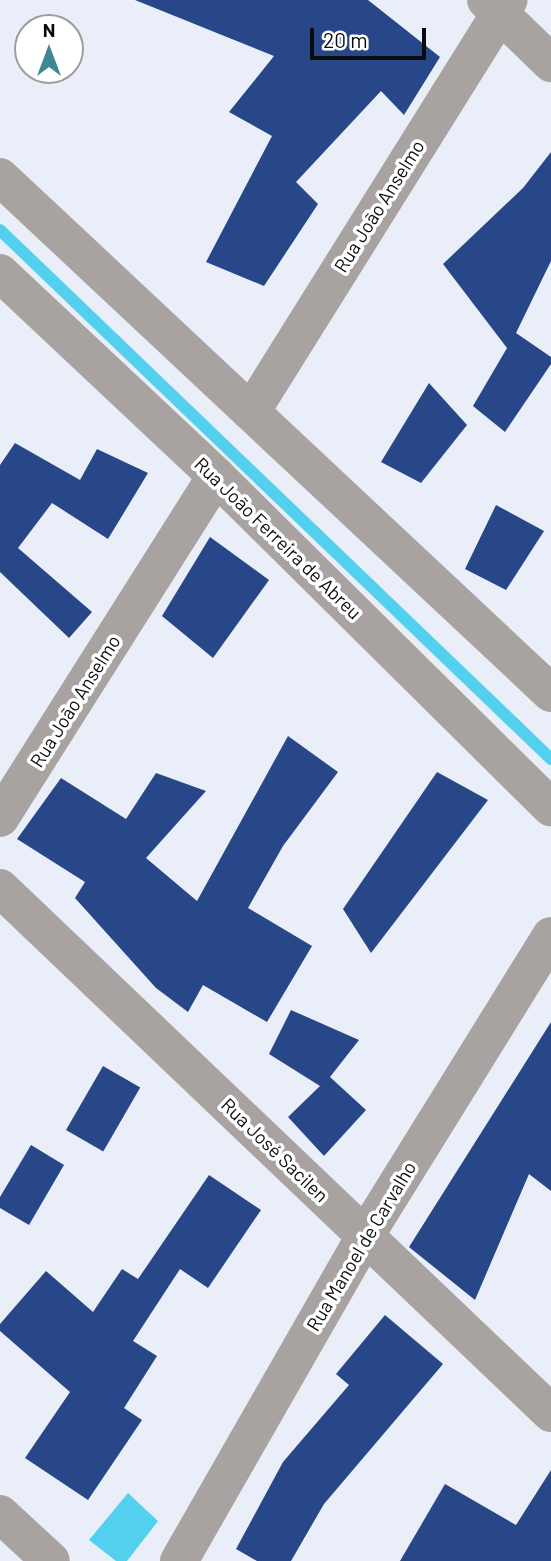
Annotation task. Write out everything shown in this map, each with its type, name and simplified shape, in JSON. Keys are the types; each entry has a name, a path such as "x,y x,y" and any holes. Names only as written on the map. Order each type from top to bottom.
{"street":[{"path":"498,4 551,63"},
{"name":"Rua João Anselmo","path":"251,412 498,4"},
{"path":"0,177 551,693"},
{"name":"Rua João Ferreira de Abreu","path":"0,273 216,476 551,807"},
{"name":"Rua João Anselmo","path":"0,818 216,476"},
{"name":"Rua José Sacilen","path":"0,888 551,1413"},
{"name":"Rua Manoel de Carvalho","path":"179,1561 365,1236 551,936"},
{"path":"0,1514 51,1561"}],"water":[{"path":"128,1493 158,1521 127,1561 116,1561 89,1540"}],"building":[{"path":"135,0 368,0 440,57 404,115 381,91 296,182 318,204 264,286 206,262 272,136 229,112 274,56"},
{"path":"551,152 551,261 516,333 551,357 551,364 505,432 473,406 507,348 443,264 523,188"},
{"path":"429,383 467,425 421,483 381,462"},
{"path":"15,443 80,480 97,449 148,473 108,539 52,503 18,548 92,612 69,638 0,572 0,465"},
{"path":"496,505 544,531 506,590 465,569"},
{"path":"210,537 269,580 213,658 162,616"},
{"path":"288,736 338,772 283,846 248,908 312,946 267,1022 203,985 188,1012 156,988 75,898 85,882 17,839 61,778 126,819 156,773 206,791 146,858 197,901"},
{"path":"437,772 488,800 371,953 343,909"},
{"path":"291,1010 359,1040 330,1077 366,1110 324,1156 288,1117 320,1086 269,1054"},
{"path":"551,1022 551,1191 529,1174 475,1300 409,1247"},
{"path":"103,1066 140,1088 103,1152 66,1130"},
{"path":"31,1145 64,1165 29,1225 0,1208 0,1197"},
{"path":"209,1175 261,1210 208,1288 180,1269 133,1341 157,1356 124,1408 142,1420 88,1500 25,1458 70,1392 0,1331 0,1324 46,1271 93,1312 122,1269 138,1279"},
{"path":"385,1315 443,1364 324,1504 291,1561 257,1561 236,1549 283,1462 349,1385 336,1374"},
{"path":"551,1470 551,1561 400,1561 445,1484 516,1525"}],"waterway":[{"path":"0,230 551,759"}]}
